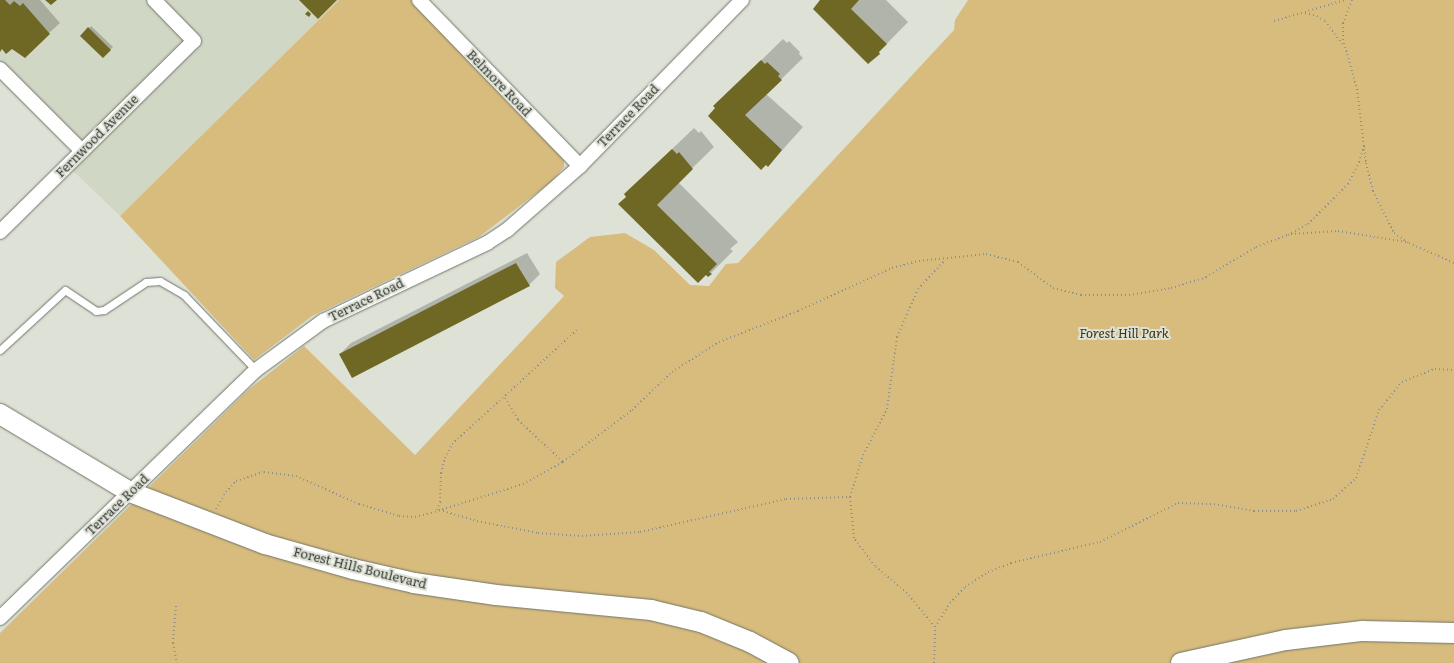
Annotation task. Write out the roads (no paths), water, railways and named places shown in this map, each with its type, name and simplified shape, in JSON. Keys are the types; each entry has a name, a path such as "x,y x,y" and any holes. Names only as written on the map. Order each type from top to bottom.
{"street":[{"name":"Fernwood Avenue","path":"0,232 194,41 154,0"},
{"name":"Belmore Road","path":"419,0 580,166"},
{"name":"Terrace Road","path":"0,618 256,370 323,321 487,243 507,230 580,166 733,3"},
{"path":"0,69 82,151"},
{"name":"Forest Hills Boulevard","path":"0,414 130,492 211,524 301,554 414,583 496,595 651,610 701,622 750,642 789,663"},
{"path":"1182,663 1286,640 1362,631 1454,633"}],"lane":[{"path":"0,350 65,290 96,311 104,310 146,282 160,281 184,295 256,370"}],"park label":[{"name":"Forest Hill Park","path":"1124,333"}]}
